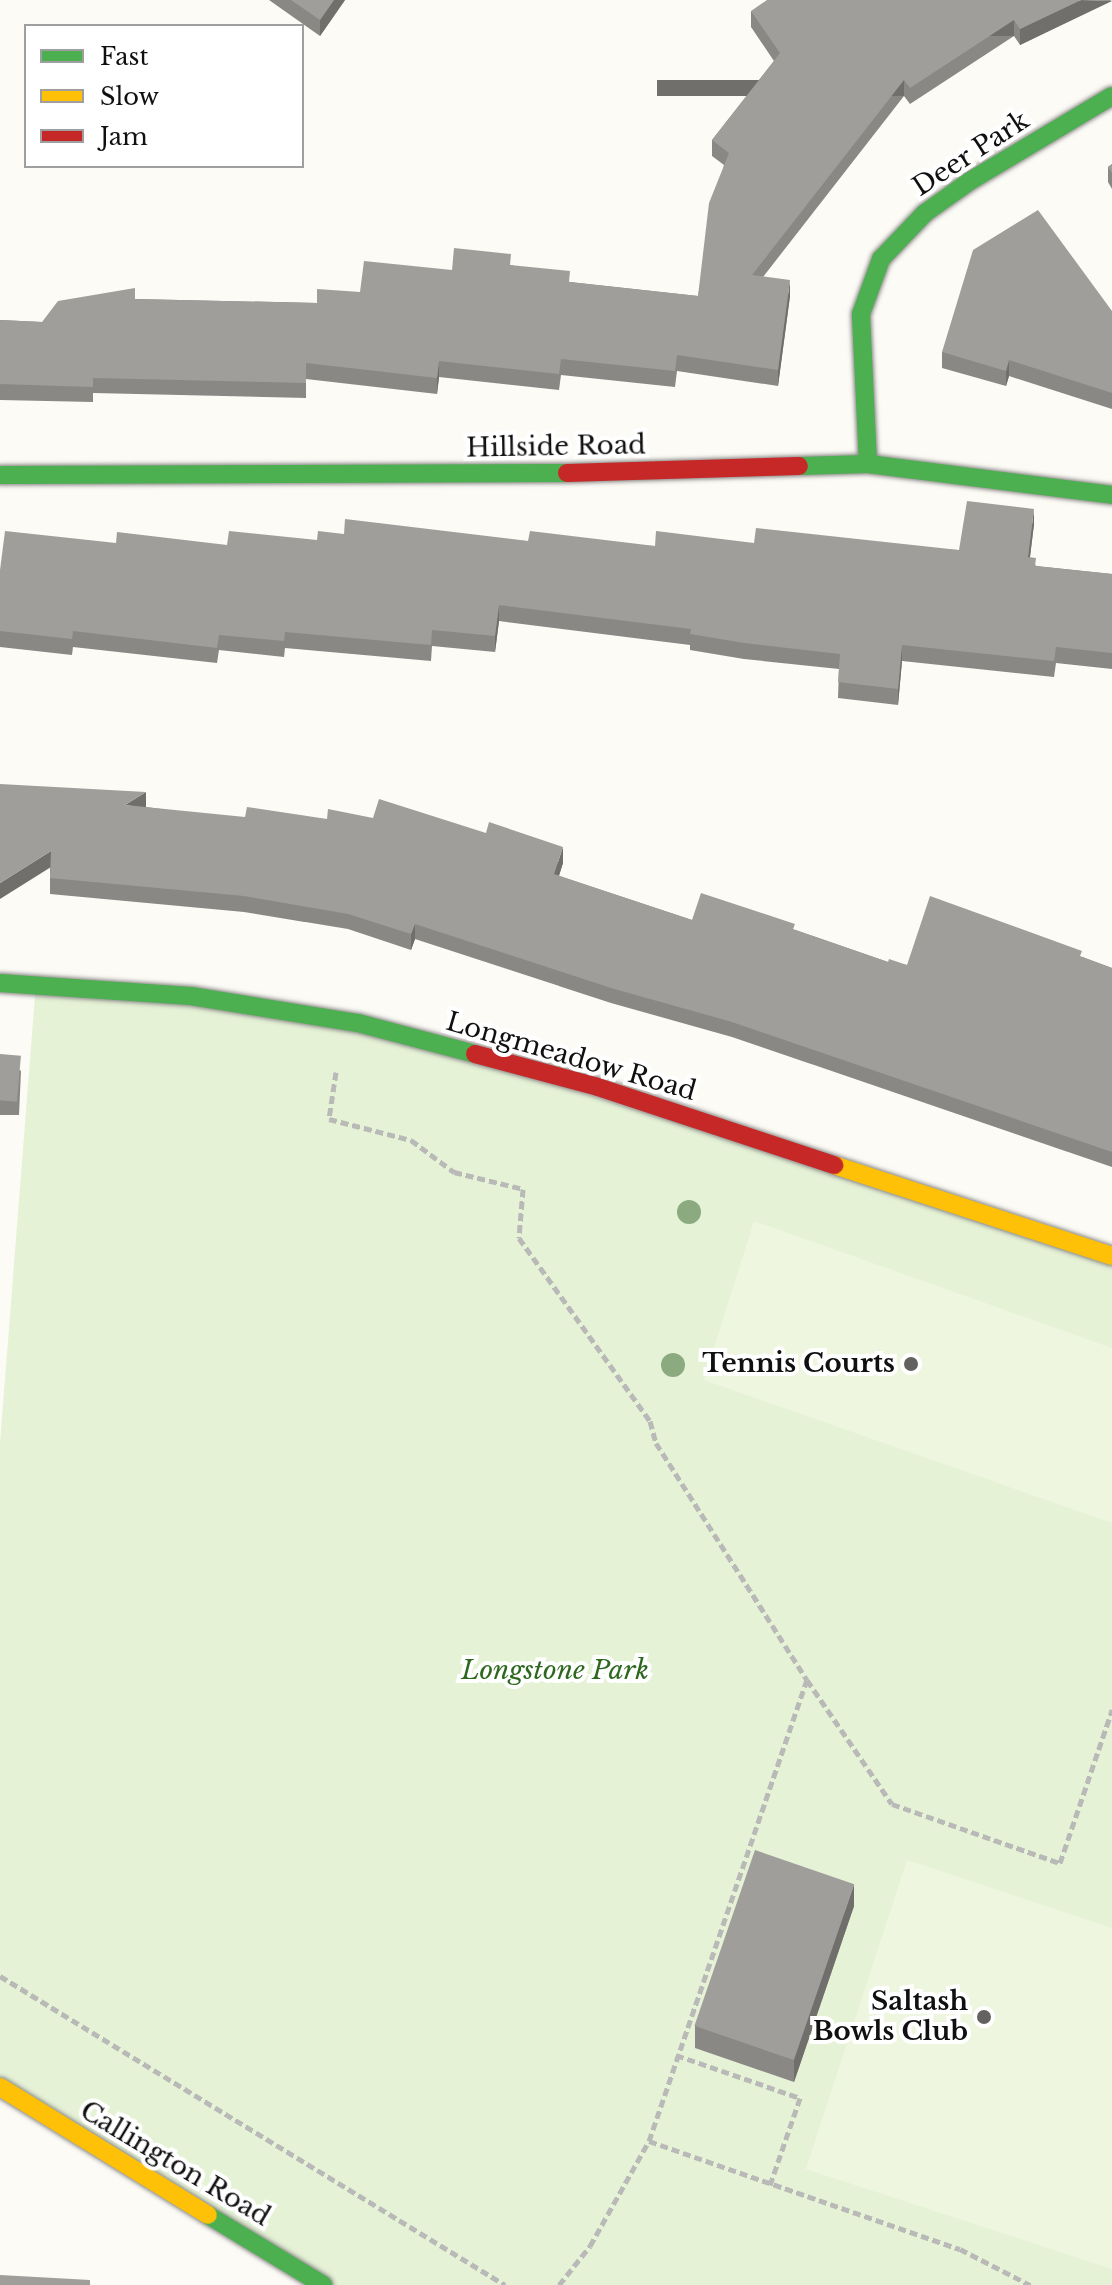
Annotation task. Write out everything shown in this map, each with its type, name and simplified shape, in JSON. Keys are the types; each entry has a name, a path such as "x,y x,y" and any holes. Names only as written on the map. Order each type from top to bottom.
{"street":[{"name":"Deer Park","path":"868,464 861,314 881,259 937,205 1112,96"},
{"name":"Hillside Road","path":"0,475 465,476 868,464 1112,495"},
{"name":"Longmeadow Road","path":"0,983 191,996 358,1023 598,1087 1112,1256"},
{"name":"Callington Road","path":"0,2087 323,2285"}],"path":[{"path":"329,1119 411,1140 454,1172 523,1189 519,1238 650,1421 656,1443 807,1680 892,1804 1060,1863 1112,1710"},
{"path":"559,2285 590,2246 649,2141 807,1680"},
{"path":"0,1976 505,2285"},
{"path":"676,2055 800,2098 770,2185"},
{"path":"649,2141 960,2249 1030,2285"}],"green space":[{"name":"Longstone Park","path":"36,983 345,1020 1112,1256 1112,2285 324,2285 0,2087 0,1443"},
{"name":"Tennis Courts","path":"754,1221 1112,1348 1112,1523 704,1380"},
{"name":"Saltash Bowls Club","path":"907,1860 1112,1928 1112,2269 806,2169"}],"building":[{"path":"291,0 334,0 320,20"},
{"path":"767,0 1081,0 1020,29 1014,20 910,88 904,80 752,275 790,280 778,370 677,355 675,371 561,359 559,374 439,361 437,378 306,363 306,383 93,378 93,387 0,384 0,320 42,322 58,301 135,288 135,299 317,303 317,289 360,292 364,261 452,270 454,248 511,254 510,265 570,271 569,282 698,296 709,203 729,153 712,140 780,53 751,11"},
{"path":"1038,210 1112,311 1112,393 1009,360 1006,371 942,352 973,250"},
{"path":"967,501 1034,509 1028,557 1036,558 1035,566 1112,574 1112,653 1056,647 1054,661 902,645 898,689 838,682 840,654 690,634 691,629 499,605 495,636 432,630 431,645 285,632 284,641 219,635 217,648 73,631 72,639 0,631 0,570 5,531 116,543 117,532 227,545 229,531 317,540 318,531 344,534 345,519 528,541 530,531 655,546 656,531 754,543 756,528 959,550"},
{"path":"0,784 146,792 125,805 245,817 247,807 327,819 328,809 373,818 379,799 486,833 489,822 563,847 554,874 692,920 701,893 795,924 793,929 888,962 889,959 907,965 930,896 1082,951 1080,956 1112,968 1112,1152 732,1022 611,988 415,924 411,934 348,914 244,896 50,878 51,851 0,883"},
{"path":"0,1054 21,1056 17,1102 0,1100"},
{"name":"Saltash Bowls Club","path":"755,1850 854,1884 794,2060 694,2026"},
{"path":"0,2275 90,2280 90,2285 0,2285"}],"traffic: fast":[{"path":"868,464 861,314 881,259 925,213 970,181 1112,96"},
{"path":"799,466 868,464 1112,495"},
{"path":"0,475 567,473"},
{"path":"0,983 191,996 358,1023 475,1054"},
{"path":"208,2215 323,2285"}],"traffic: slow":[{"path":"834,1165 1112,1256"},
{"path":"0,2087 208,2215"}],"traffic: jam":[{"path":"567,473 799,466"},
{"path":"475,1054 598,1087 834,1165"}],"place":[{"name":"Tennis Courts","path":"911,1364"},
{"name":"Saltash Bowls Club","path":"984,2017"}]}
